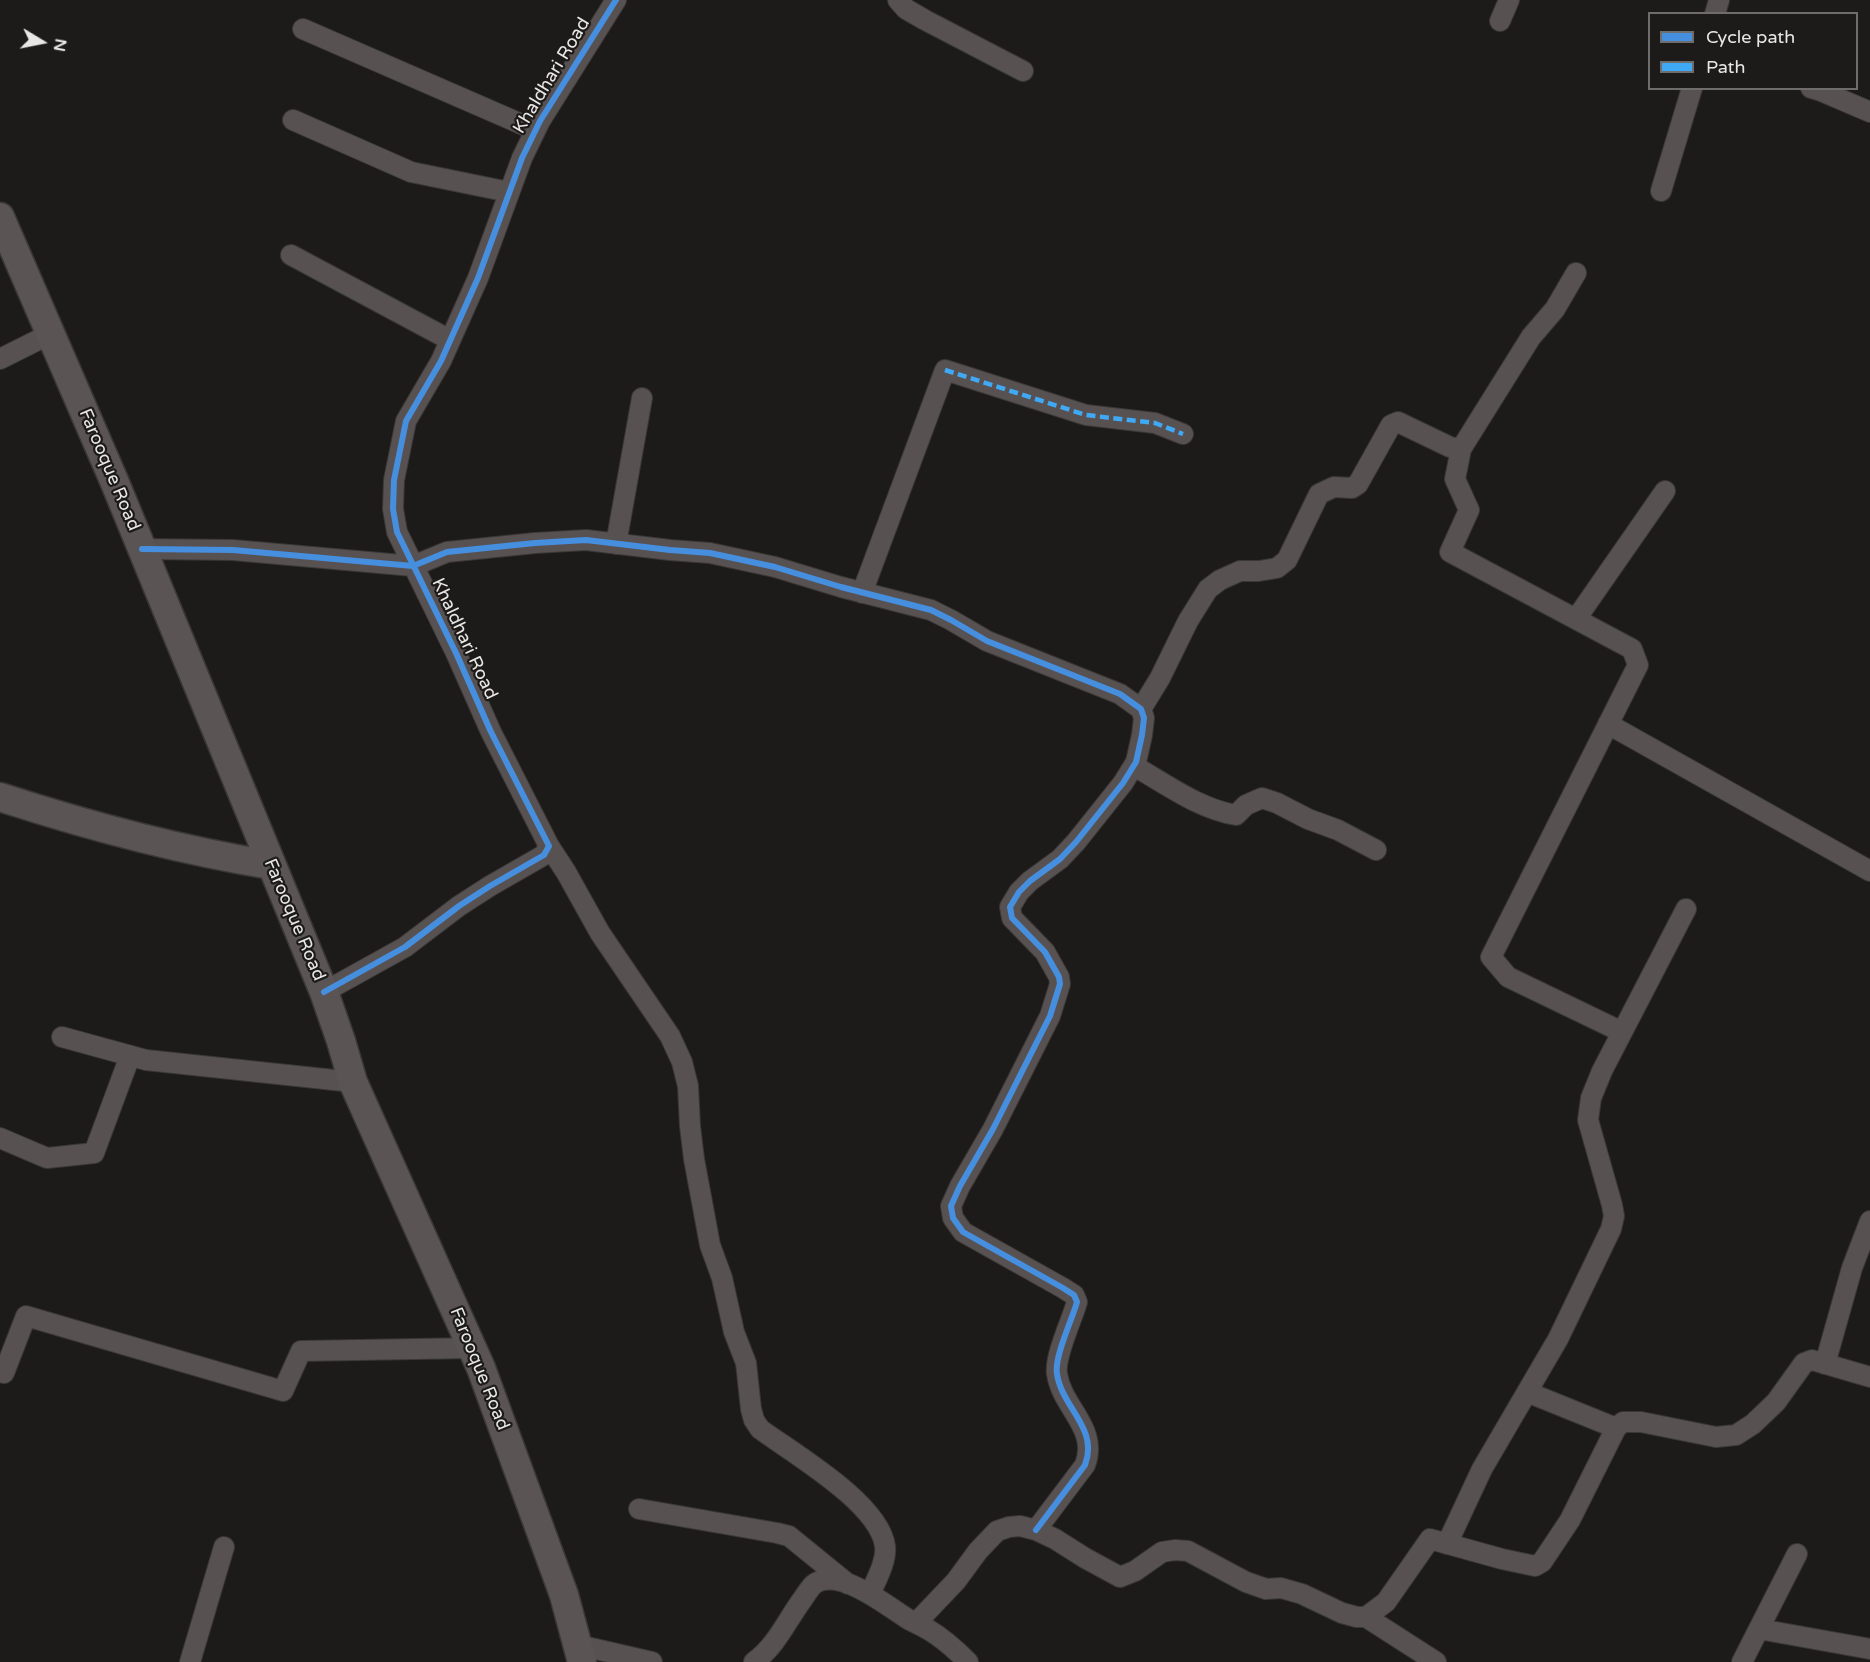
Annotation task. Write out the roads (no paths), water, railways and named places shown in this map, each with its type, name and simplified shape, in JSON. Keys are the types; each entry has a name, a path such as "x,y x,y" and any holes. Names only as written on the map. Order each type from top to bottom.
{"main road":[{"name":"Farooque Road","path":"0,217 142,549 324,992 353,1082 473,1348 564,1595 580,1653"},
{"path":"0,797 124,834 205,854 271,866"}],"street":[{"name":"Khaldhari Road","path":"616,0 536,130 522,158 478,278 441,361 406,421 394,480 393,508 397,532 456,653 491,732 549,846 600,933 670,1036 682,1062 688,1086 691,1137 700,1201 710,1245 722,1278 734,1332 746,1363 754,1420 760,1429 823,1471 876,1521 882,1532 886,1549 870,1594"},
{"path":"898,0 906,9 925,20 1023,70"},
{"path":"1500,21 1509,0"},
{"path":"303,30 536,130"},
{"path":"1661,191 1691,90"},
{"path":"1818,90 1870,112"},
{"path":"293,120 411,172 509,192"},
{"path":"291,255 450,340"},
{"path":"1576,273 1555,309 1531,336 1461,450 1455,479 1469,510 1450,552 1632,649 1638,665 1491,957 1508,977 1622,1032"},
{"path":"0,359 50,334"},
{"path":"862,593 945,369 1086,415 1155,423 1183,434"},
{"path":"616,544 642,398"},
{"path":"1141,709 1160,678 1188,621 1208,589 1220,580 1240,571 1277,568 1287,560 1319,494 1334,487 1352,488 1358,484 1391,425 1398,422 1461,450"},
{"path":"1576,619 1665,491"},
{"path":"142,549 233,550 413,566 447,552 586,540 710,553 775,567 862,593 931,610 987,641 1120,694 1141,709 1142,735 1136,762 1123,783 1092,825 1060,859 1019,892 1010,907 1012,918 1045,952 1059,977 1060,984 1050,1016 951,1206 953,1218 963,1232 1063,1288 1074,1295 1077,1302 1058,1361 1057,1374 1061,1389 1085,1432 1089,1443 1089,1454 1085,1465 1036,1530"},
{"path":"1608,724 1870,871"},
{"path":"1134,766 1195,801 1222,813 1236,815 1246,805 1262,798 1338,830 1376,850"},
{"path":"324,992 405,947 459,906 544,855 549,846"},
{"path":"1448,1544 1482,1469 1558,1339 1611,1228 1614,1216 1612,1205 1588,1120 1591,1098 1622,1032 1686,909"},
{"path":"62,1037 146,1060 353,1082"},
{"path":"0,1138 47,1158 94,1153 130,1056"},
{"path":"1825,1364 1849,1276 1870,1221"},
{"path":"0,1372 4,1373 26,1316 283,1391 301,1351 473,1348"},
{"path":"1366,1617 1386,1602 1430,1539 1535,1566 1542,1562 1570,1520 1616,1428 1623,1422 1641,1422 1716,1437 1736,1435 1753,1424 1776,1402 1804,1363 1812,1360 1870,1377"},
{"path":"1527,1392 1616,1428"},
{"path":"639,1509 789,1536 848,1584"},
{"path":"916,1623 956,1581 978,1551 997,1531 1020,1526 1036,1530 1055,1539 1120,1578 1162,1552 1188,1551 1246,1582 1266,1589 1281,1588 1302,1594 1342,1613 1366,1617 1436,1662"},
{"path":"189,1662 224,1547"},
{"path":"1742,1662 1797,1554"},
{"path":"754,1662 765,1654 778,1639 790,1617 813,1585 825,1580 837,1580 870,1594 946,1642 968,1662"},
{"path":"1759,1629 1870,1649"},
{"path":"580,1653 652,1662"}]}
